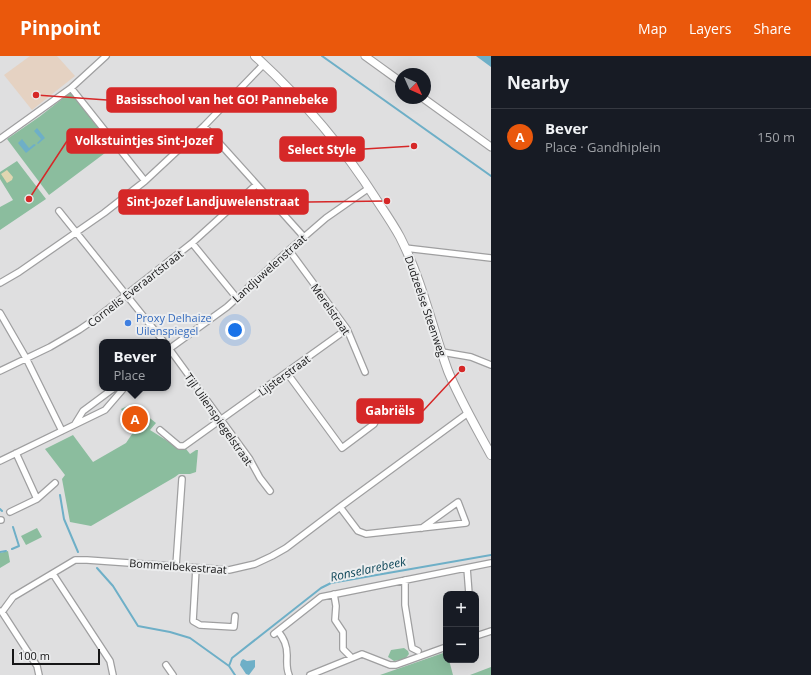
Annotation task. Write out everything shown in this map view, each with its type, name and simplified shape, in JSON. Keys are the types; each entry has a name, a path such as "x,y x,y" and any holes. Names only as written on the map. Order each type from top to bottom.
{"main road":[{"name":"Dudzeelse Steenweg","path":"255,56 278,77 322,124 369,188 396,231 405,248 425,299 449,373 468,413 491,455"}],"street":[{"path":"0,137 71,88 106,56"},
{"path":"365,56 395,78"},
{"path":"0,283 19,272 77,232 145,181 204,126 264,64"},
{"path":"71,88 145,181"},
{"path":"431,104 491,147"},
{"path":"204,126 304,237"},
{"name":"Cornelis Everaartstraat","path":"0,370 50,347 79,330 192,243 256,185"},
{"name":"Landjuwelenstraat","path":"171,347 227,306 326,218 369,188"},
{"path":"59,211 162,339"},
{"path":"192,243 236,297"},
{"path":"405,248 491,258"},
{"name":"Merelstraat","path":"289,250 347,329 365,372"},
{"path":"0,313 26,358 62,431"},
{"name":"Lijsterstraat","path":"160,430 179,446 184,446 221,421 347,329"},
{"name":"Tijl Uilenspiegelstraat","path":"171,351 249,458 260,478 270,491"},
{"path":"442,352 471,357 491,366"},
{"path":"287,373 342,448 374,424 377,418"},
{"path":"75,425 83,411 110,391"},
{"path":"0,461 105,410 121,391"},
{"name":"Bommelbekestraat","path":"1,612 13,596 75,560 229,570 261,561 286,548 468,413"},
{"path":"16,453 37,499"},
{"path":"176,566 182,479"},
{"path":"10,512 37,499 55,483"},
{"path":"340,507 358,531 366,534 430,528 466,523 458,502 422,528"},
{"path":"289,675 286,666 285,641 276,633 321,597 491,563"},
{"path":"196,568 193,621 200,625 234,627 235,616"},
{"path":"467,568 470,591"},
{"path":"53,574 110,661 113,675"},
{"path":"405,580 406,621 412,648 418,651"},
{"path":"334,594 336,606 335,620 343,632 343,649 350,656"},
{"path":"1,612 37,666 39,675"},
{"path":"479,635 491,631"},
{"path":"310,675 362,654 390,665 396,665 443,648"},
{"path":"166,665 173,675"}],"shaded area":[{"path":"30,56 57,56 75,76 32,110 4,75"}],"green space":[{"path":"71,92 113,147 49,195 7,139 39,117"},
{"path":"17,161 46,199 0,230 0,207 13,200 0,179 0,172"},
{"path":"132,404 156,423 150,430 177,447 186,449 190,454 198,450 196,472 190,474 179,474 91,526 70,522 62,479 65,475 45,449 73,435 93,462 126,443 134,431 121,409"},
{"path":"37,528 42,537 26,545 21,536"},
{"path":"8,551 10,562 0,568 0,553"},
{"path":"404,648 409,654 405,659 394,661 388,657 391,650"},
{"path":"443,653 443,663 450,663 453,675 380,675"},
{"path":"491,667 491,675 470,675"}],"sand":[{"path":"7,170 13,177 12,180 7,183 1,174"}],"water":[{"path":"476,56 491,56 491,67"},
{"path":"37,128 45,138 38,144 37,143 41,139 34,131"},
{"path":"22,139 29,148 34,144 36,145 26,153 18,143"},
{"path":"243,659 247,661 255,660 255,667 249,675 246,674 240,665"}],"waterway":[{"path":"322,56 491,176"},
{"path":"60,495 64,519 78,552"},
{"path":"12,549 19,546 13,527"},
{"path":"0,552 6,551"},
{"name":"Ronselarebeek","path":"229,666 232,658 321,588 331,583 491,555"},
{"path":"97,568 113,586 138,626 170,632 190,638 229,666 235,675"}],"place":[{"name":"Basisschool van het GO! Pannebeke","path":"36,95"},
{"name":"Select Style","path":"414,146"},
{"name":"Volkstuintjes Sint-Jozef","path":"29,199"},
{"name":"Sint-Jozef Landjuwelenstraat","path":"387,201"},
{"name":"Proxy Delhaize Uilenspiegel","path":"128,323"},
{"name":"Gabriëls","path":"462,369"},
{"name":"Bever","path":"135,419"}]}
